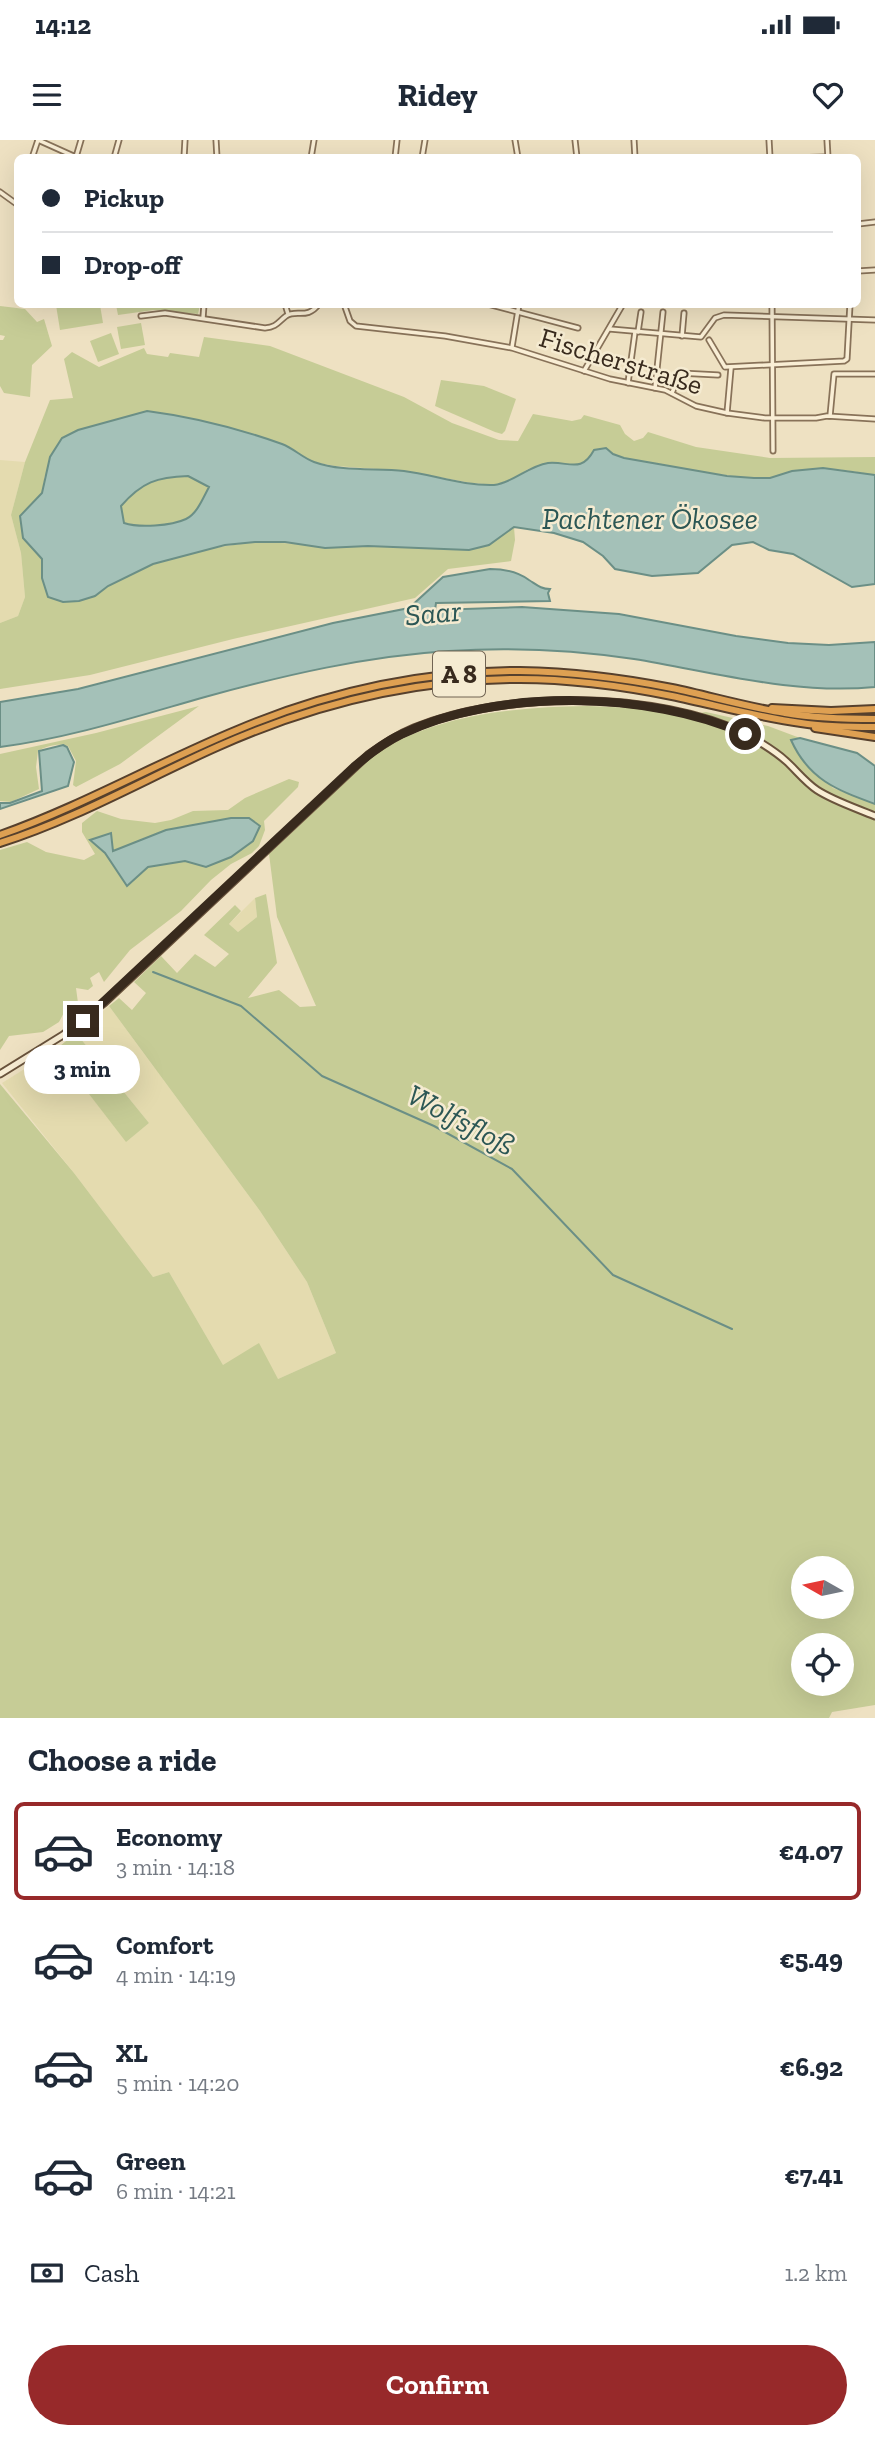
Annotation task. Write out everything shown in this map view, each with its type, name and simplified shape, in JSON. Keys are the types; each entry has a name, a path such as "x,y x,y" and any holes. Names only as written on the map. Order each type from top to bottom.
{"highway":[{"name":"A 8","path":"0,835 76,805 212,740 349,692 401,681 513,671 585,675 640,682 758,708 815,717 875,719"},
{"name":"A 8","path":"284,715 403,689 513,679 584,682 628,688 769,718 824,726 875,727"},
{"path":"758,708 831,711 875,709"},
{"path":"769,718 831,732 875,737"},
{"name":"A 8","path":"0,843 79,813 263,723"}],"main road":[{"path":"0,1074 62,1035 104,1003 368,755 399,735 429,723 484,709 561,702 625,703 683,712 728,726 758,740 777,752 817,790 875,816"}],"street":[{"path":"38,140 70,154"},
{"path":"0,192 14,203"},
{"path":"203,318 204,308"},
{"path":"286,308 288,314"},
{"path":"141,316 165,313 265,328 277,325 288,314 310,313 314,308"},
{"name":"Fischerstraße","path":"345,308 350,321 356,326 446,336 512,348 584,371 672,393 696,406 774,418 830,416 875,419"},
{"path":"505,308 578,328"},
{"path":"512,348 518,308"},
{"path":"584,371 621,308"},
{"path":"772,308 773,450"},
{"path":"709,341 721,365 730,368 835,362 847,359 850,308"},
{"path":"628,383 641,312"},
{"path":"655,388 663,312"},
{"path":"682,336 684,313"},
{"path":"610,328 704,336 719,316 772,315 875,320"},
{"path":"727,412 730,368"},
{"path":"672,393 680,373 718,375"},
{"path":"830,416 834,374 875,374"}],"shaded area":[{"path":"0,460 25,462 11,515 21,553 25,597 18,616 0,623"},
{"path":"255,898 257,917 238,932 229,924"},
{"path":"109,1006 260,1211 307,1282 336,1353 278,1379 223,1365 169,1272 153,1277 2,1083 55,1050 126,1141 149,1123 76,1033"}],"green space":[{"path":"0,306 25,309 37,322 44,319 52,346 32,365 30,397 4,393 0,386 0,340 5,336 0,335"},
{"path":"56,308 100,308 103,323 60,330"},
{"path":"117,308 199,308 198,314 154,310 118,315"},
{"path":"141,323 145,345 121,349 117,327"},
{"path":"111,333 119,354 98,362 90,341"},
{"path":"204,337 270,346 404,397 452,423 499,440 518,441 533,414 572,421 581,419 584,415 620,425 625,434 634,441 643,438 648,432 696,447 770,458 875,457 875,475 815,469 767,478 746,477 613,454 589,459 577,466 548,463 528,469 496,485 471,483 406,471 313,462 286,445 147,411 78,430 45,475 42,493 23,538 42,559 42,578 95,596 151,565 191,553 233,545 254,542 469,550 489,545 514,527 515,540 511,561 448,569 415,598 90,675 0,689 0,623 18,616 25,597 21,553 11,515 25,462 50,400 73,398 64,359 72,352 99,367 144,348 147,354 168,357 170,353 199,357"},
{"path":"441,380 484,386 516,399 505,431 502,434 495,432 435,406"},
{"path":"188,476 209,487 200,505 186,519 164,525 124,523 121,506 136,491 151,482"},
{"path":"199,706 120,764 76,787 73,785 76,761 68,746 57,745 41,749 38,751 36,767 39,789 11,802 0,801 0,754"},
{"path":"587,706 633,708 682,716 706,712 768,726 800,738 792,740 833,788 875,804 875,1705 832,1712 829,1718 0,1718 0,1084 74,1173 153,1277 169,1272 223,1365 259,1343 278,1379 336,1353 307,1282 260,1211 109,1006 119,998 132,1010 146,993 134,982 161,956 177,973 195,954 215,967 229,954 204,935 235,905 241,911 229,924 238,932 257,917 255,898 266,894 277,963 248,998 279,990 300,1007 316,1006 277,917 269,854 358,769 388,746 435,726 510,710"},
{"path":"289,779 299,782 298,787 264,821 265,830 259,846 252,853 231,864 181,911 130,950 104,982 99,972 90,978 93,986 88,990 76,988 78,1003 67,1007 59,1022 43,1032 9,1036 0,1050 0,850 27,842 46,852 84,860 95,854 82,832 82,823 97,811 121,819 155,823 193,811 228,810 245,798","holes":["231,818 249,818 206,867 185,861 148,867 105,853 90,840 112,851 203,824"]},
{"path":"76,1033 149,1123 126,1142 55,1050"}],"water":[{"name":"Pachtener Ökosee","path":"147,411 199,420 249,433 282,444 325,465 404,471 483,485 501,484 548,463 579,464 594,450 606,448 624,458 727,476 770,478 792,471 823,468 875,475 875,584 852,587 793,554 769,550 753,542 732,545 698,573 652,576 615,569 603,556 583,542 554,533 514,527 489,545 469,550 368,546 325,548 285,542 225,545 153,564 108,586 95,596 63,602 48,597 42,578 42,559 23,538 20,516 42,493 50,457 62,438 78,430","holes":["188,476 209,487 197,510 186,519 155,526 124,523 121,506 136,491 151,482"]},
{"name":"Saar","path":"490,569 516,573 550,589 550,601 436,603 435,610 522,607 619,614 788,643 829,645 875,642 875,687 844,689 784,685 588,653 519,649 449,651 388,657 296,674 78,732 0,747 0,702 78,689 333,623 409,608 443,577"},
{"path":"800,738 857,753 875,766 875,804 836,788 815,774 798,754 791,740"},
{"path":"63,745 67,747 74,762 68,786 0,809 0,803 10,803 42,791 39,751"},
{"path":"231,818 249,818 260,826 253,841 231,857 206,867 185,861 148,867 127,886 105,853 90,840 111,833 113,851 166,830"}],"waterway":[{"name":"Wolfsfloß","path":"153,972 241,1006 322,1076 434,1126 512,1169 613,1275 732,1329"}],"route":[{"path":"83,1021 354,767 399,735 415,728 484,709 583,701 625,703 683,712 745,734"}]}
